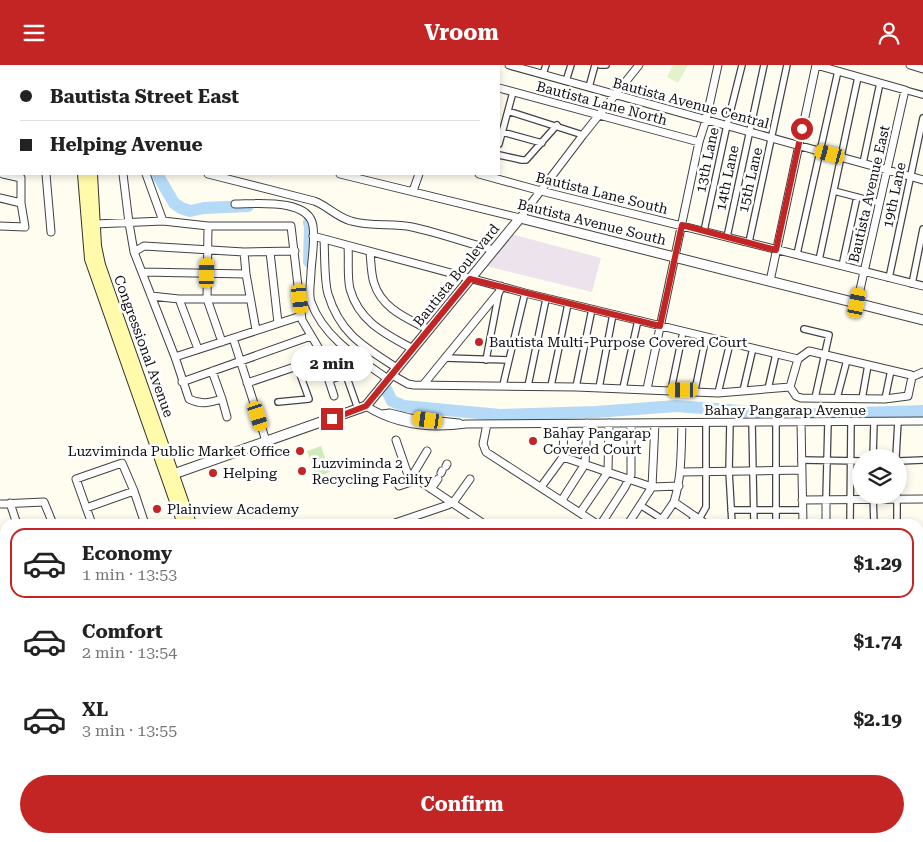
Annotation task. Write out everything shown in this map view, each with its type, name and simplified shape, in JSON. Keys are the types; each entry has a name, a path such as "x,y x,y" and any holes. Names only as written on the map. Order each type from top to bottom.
{"main road":[{"name":"Congressional Avenue","path":"83,175 90,259 170,475 190,519"},
{"name":"Congressional Avenue","path":"92,175 96,246 100,265 170,475 181,519"}],"street":[{"name":"Bautista Avenue Central","path":"509,65 923,180"},
{"path":"543,74 546,65"},
{"path":"566,81 571,65"},
{"path":"589,87 595,65"},
{"path":"600,65 606,65"},
{"name":"Bautista Boulevard","path":"362,407 429,330 520,218 639,65"},
{"path":"647,389 718,65"},
{"name":"13th Lane","path":"704,231 742,65"},
{"name":"14th Lane","path":"727,237 764,65"},
{"name":"15th Lane","path":"749,242 787,65"},
{"path":"770,281 816,65 923,95"},
{"path":"910,65 923,69"},
{"path":"797,254 838,71"},
{"path":"819,260 858,77"},
{"path":"863,163 880,83"},
{"name":"Bautista Lane North","path":"500,88 700,142"},
{"name":"Bautista Avenue East","path":"857,303 905,90"},
{"path":"500,140 513,92"},
{"path":"508,111 557,125 583,135"},
{"name":"19th Lane","path":"889,278 923,118"},
{"path":"500,155 522,161 526,160 557,125"},
{"path":"502,133 542,143"},
{"path":"46,175 50,232"},
{"path":"124,175 134,252 175,357 189,399 197,403 209,403 222,399"},
{"path":"146,175 164,221"},
{"path":"212,175 314,201 328,207 338,216 352,221 365,224 390,224 412,227 494,250"},
{"name":"Bautista Avenue South","path":"344,175 923,320"},
{"path":"413,191 419,175"},
{"name":"Bautista Lane South","path":"490,175 541,191 923,286"},
{"path":"0,225 25,227 21,203 20,176"},
{"path":"834,191 880,203"},
{"path":"842,266 857,197"},
{"path":"0,198 21,203"},
{"path":"235,204 286,206 303,210 308,214 313,227 310,300 319,319 330,335 349,351 408,384 599,387 694,390 718,393 790,387"},
{"path":"95,224 164,221 208,226 291,226 302,320 318,347 334,397"},
{"path":"208,226 207,299 222,342"},
{"path":"912,284 923,229"},
{"path":"313,237 470,279 500,289 525,293 798,359"},
{"path":"324,240 328,293 343,325 392,374"},
{"path":"134,252 144,246 244,252 295,251"},
{"path":"348,246 350,289 360,311 372,325 413,349"},
{"path":"244,252 256,331"},
{"path":"270,252 278,323"},
{"path":"370,252 373,282 380,297 391,309 429,330"},
{"path":"142,272 246,274"},
{"path":"423,385 500,289"},
{"path":"486,360 500,289"},
{"path":"503,385 525,293"},
{"path":"151,296 179,299 250,299"},
{"path":"179,299 198,349"},
{"path":"528,386 546,299"},
{"path":"551,386 568,304"},
{"path":"576,387 592,309"},
{"path":"175,357 301,315"},
{"path":"599,387 613,315"},
{"path":"623,388 638,321"},
{"path":"804,329 830,335 815,398"},
{"path":"671,390 683,331"},
{"path":"182,382 311,336"},
{"path":"694,390 706,337"},
{"path":"233,339 266,441"},
{"path":"718,393 730,343"},
{"path":"743,391 753,348"},
{"path":"790,387 798,359 809,351 891,370 912,377"},
{"path":"768,389 776,354"},
{"path":"247,383 321,357"},
{"path":"445,358 509,360"},
{"path":"838,398 847,360"},
{"path":"862,399 868,365"},
{"path":"278,402 309,399 297,366"},
{"path":"885,399 891,370"},
{"path":"212,371 228,417"},
{"path":"912,377 923,372"},
{"path":"170,475 362,407 346,375 329,380"},
{"path":"790,387 798,398 885,399 908,396 912,377"},
{"name":"Bahay Pangarap Avenue","path":"362,407 382,414 390,413 410,418 466,424 923,421"},
{"path":"872,449 874,421"},
{"path":"896,449 898,421"},
{"path":"752,422 754,519"},
{"path":"776,422 776,519"},
{"path":"801,422 802,519"},
{"path":"826,519 828,422"},
{"path":"850,519 851,422"},
{"path":"562,500 585,464 587,423"},
{"path":"580,513 608,472 609,423"},
{"path":"604,519 631,475 631,423"},
{"path":"631,519 652,487 655,423"},
{"path":"663,519 674,502 679,487 682,423"},
{"path":"674,502 697,518 706,507 706,423"},
{"path":"730,423 729,471 732,519"},
{"path":"487,424 483,444 486,452 589,519"},
{"path":"541,487 563,457 564,424"},
{"path":"396,440 408,472 414,478 476,519"},
{"path":"399,486 414,478 428,451"},
{"path":"563,457 652,487 679,487"},
{"path":"801,460 850,460"},
{"path":"907,461 923,460"},
{"path":"90,519 76,479 122,463 143,519"},
{"path":"681,472 802,470"},
{"path":"431,489 443,471"},
{"path":"408,519 452,503 470,479"},
{"path":"86,508 134,491"},
{"path":"907,498 923,499"},
{"path":"802,500 850,500"},
{"path":"0,504 44,501 51,519"},
{"path":"10,503 15,519"},
{"path":"873,504 874,519"},
{"path":"897,504 897,519"},
{"path":"640,505 657,519"},
{"path":"731,510 802,511"}],"shaded area":[{"path":"511,234 601,258 592,292 486,266"}],"green space":[{"path":"673,65 688,65 678,83 667,77"},
{"path":"321,446 330,472 316,477 307,451"}],"waterway":[{"path":"158,175 174,203 181,208 190,211 204,208 248,206"},
{"path":"309,222 309,262"},
{"path":"386,389 392,401 404,406 500,415 596,412 676,406 794,415 923,411"}],"place":[{"name":"Bautista Multi-Purpose Covered Court","path":"479,342"},
{"name":"Bahay Pangarap Covered Court","path":"533,441"},
{"name":"Luzviminda Public Market Office","path":"300,451"},
{"name":"Luzviminda 2 Recycling Facility","path":"302,471"},
{"name":"Helping","path":"213,473"},
{"name":"Plainview Academy","path":"157,509"}],"route":[{"path":"332,419 366,406 470,279 660,326 682,225 776,250 802,129"}]}
